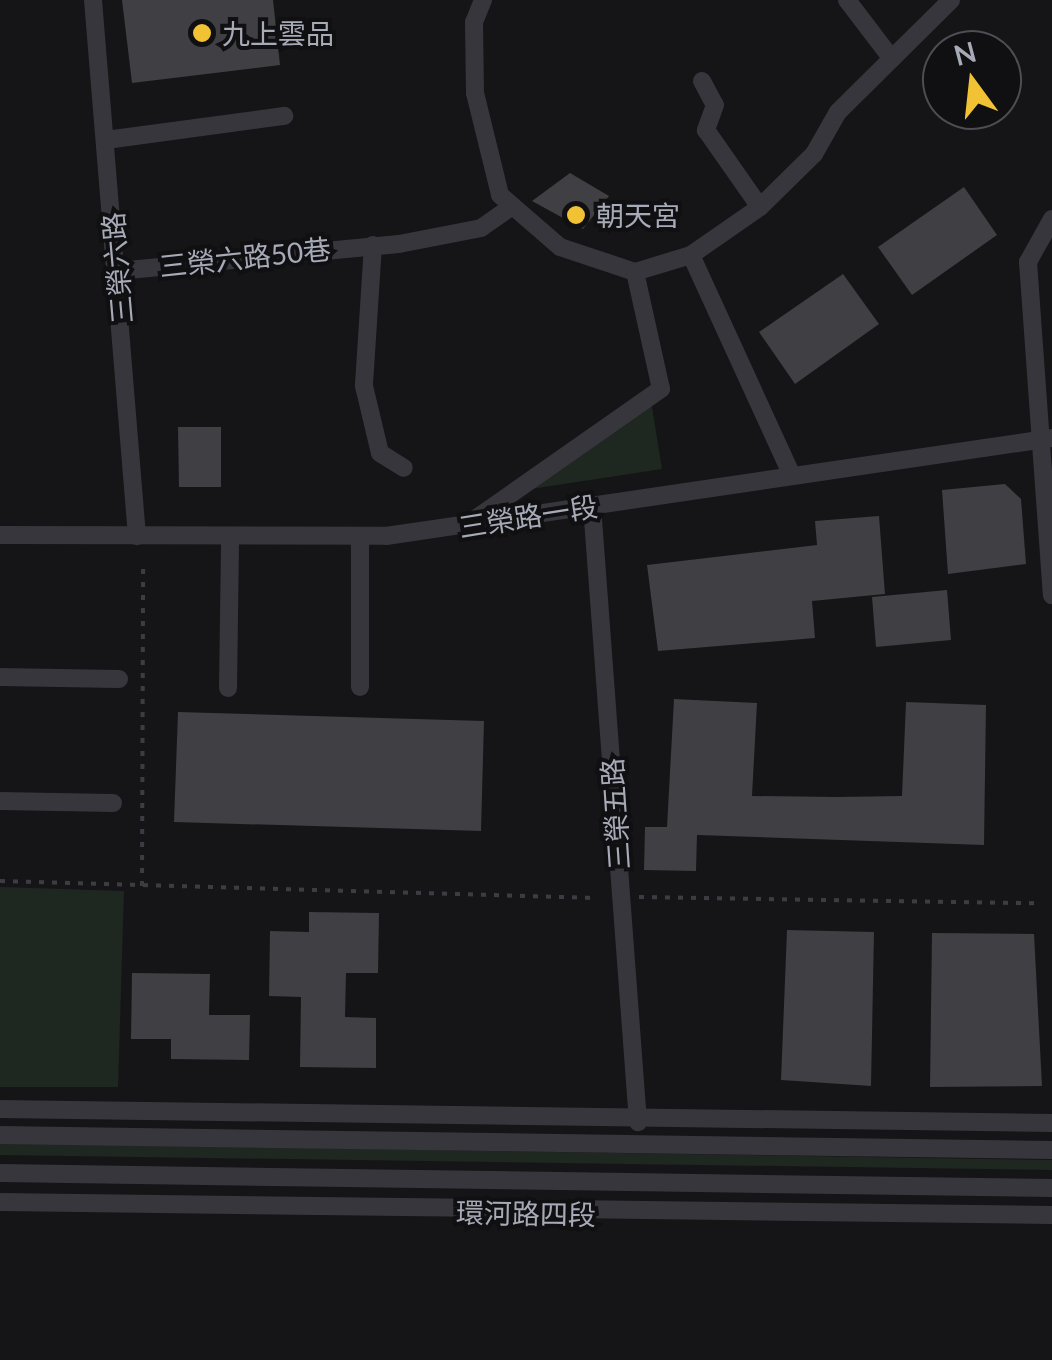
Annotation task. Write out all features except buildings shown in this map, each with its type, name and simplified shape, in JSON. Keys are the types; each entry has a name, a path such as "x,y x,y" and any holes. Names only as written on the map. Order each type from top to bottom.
{"street":[{"name":"三榮六路","path":"93,0 137,536"},
{"path":"483,0 474,22 475,93 508,208 560,246 635,272 691,255 760,207 892,59 952,0"},
{"path":"848,0 892,59"},
{"path":"702,81 715,106 706,130 760,207"},
{"path":"106,140 284,116"},
{"name":"三榮六路50巷","path":"118,271 372,245 481,228 508,208"},
{"path":"1046,223 1028,262 1047,438 1052,595"},
{"path":"372,245 367,404 380,453 404,468"},
{"path":"691,255 792,476"},
{"path":"466,525 661,389 635,272"},
{"name":"三榮路一段","path":"0,535 360,538 1047,438"},
{"name":"三榮五路","path":"592,506 638,1122"},
{"path":"228,688 230,536"},
{"path":"360,538 360,687"},
{"path":"0,677 119,678"},
{"path":"0,801 112,803"},
{"path":"0,1109 638,1122 1052,1123"},
{"path":"0,1135 1052,1150"},
{"name":"環河路四段","path":"0,1174 1052,1188"},
{"name":"環河路四段","path":"0,1202 1052,1215"}],"path":[{"path":"142,886 143,562"},
{"path":"0,881 597,898"},
{"path":"639,897 1041,903"}],"shaded area":[{"path":"651,401 662,469 531,489"},
{"path":"0,887 124,891 118,1087 0,1087"},
{"path":"0,1143 1052,1160 1052,1170 0,1155"}],"place":[{"name":"九上雲品","path":"202,33"},
{"name":"朝天宮","path":"576,215"}]}
